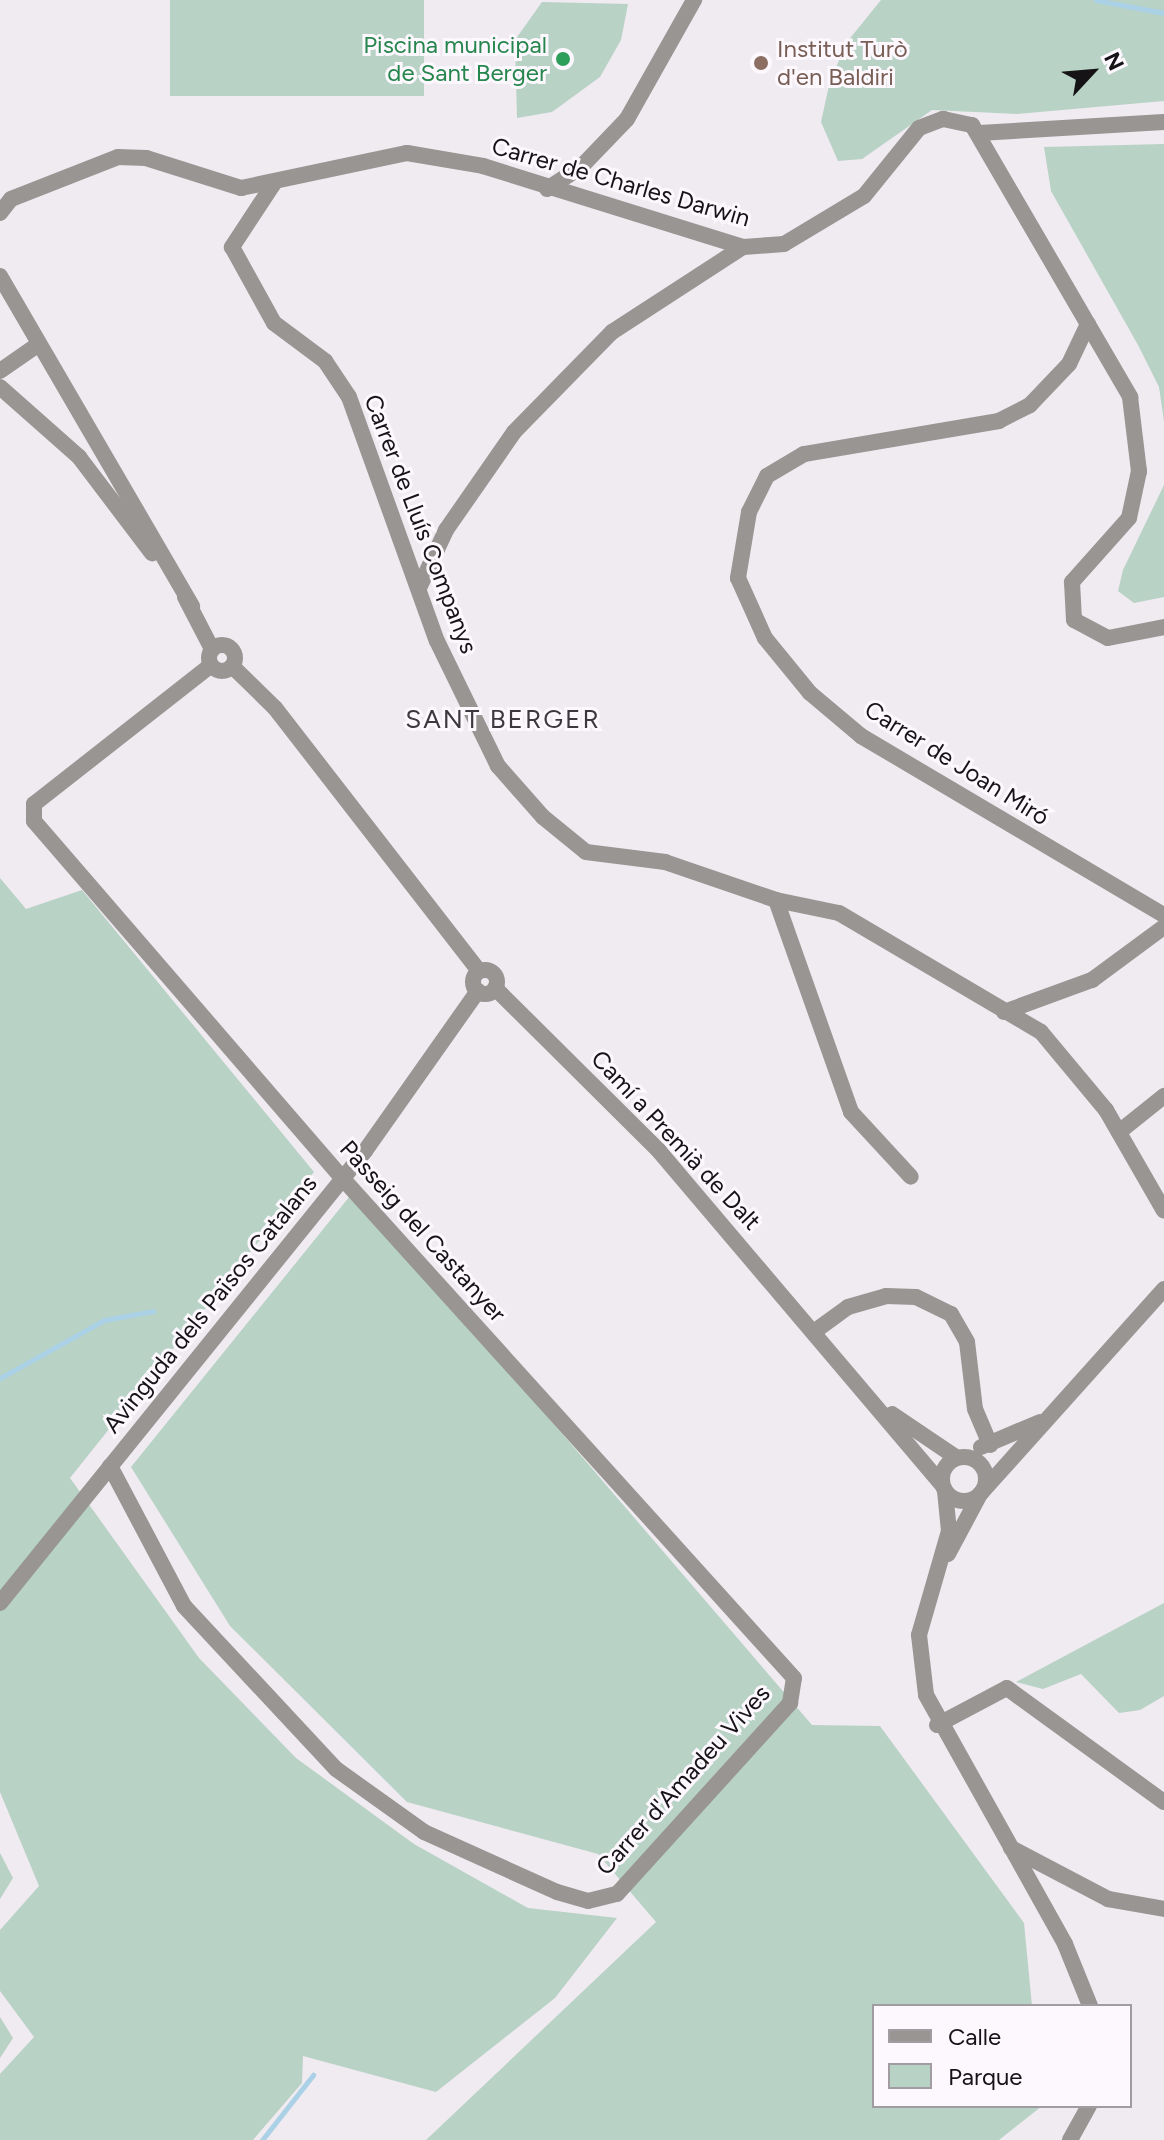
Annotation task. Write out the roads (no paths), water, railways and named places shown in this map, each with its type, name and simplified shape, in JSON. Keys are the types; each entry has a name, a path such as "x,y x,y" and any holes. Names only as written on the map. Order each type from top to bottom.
{"street":[{"path":"547,189 581,167 627,119 694,0"},
{"name":"Carrer de Charles Darwin","path":"274,183 407,153 483,166 547,189 743,247 784,244 832,219 864,196 919,128 943,119 979,133"},
{"path":"1164,122 979,133 1130,397 1139,471 1129,518 1082,565 1068,601 1074,620 1108,638 1164,627"},
{"path":"0,213 11,199 118,157 146,158 241,188 274,183"},
{"name":"Carrer de Lluís Companys","path":"274,183 232,247 274,323 325,361 349,397 420,586 437,641 498,766 543,817 586,852 665,862 776,900 839,913 1041,1032 1119,1132 1164,1211"},
{"path":"420,586 446,530 514,432 612,332 743,247"},
{"path":"0,276 36,346 192,606 211,657 230,648 232,666 275,708 479,971 478,991 495,988"},
{"name":"Carrer de Joan Miró","path":"1088,324 1069,364 1030,405 999,421 804,454 767,476 749,512 738,578 765,638 810,693 861,736 1164,915"},
{"path":"0,371 36,346"},
{"path":"0,387 79,457 192,606"},
{"name":"Passeig del Castanyer","path":"211,657 34,804 34,821 343,1179 794,1678"},
{"path":"776,900 851,1112 911,1177"},
{"path":"1004,1012 1092,980 1164,927"},
{"name":"Camí a Premià de Dalt","path":"479,971 494,974 495,988 659,1151 879,1405 944,1488"},
{"name":"Avinguda dels Països Catalans","path":"0,1603 343,1179 478,991"},
{"path":"1119,1132 1164,1096"},
{"path":"936,1572 980,1494 1164,1289"},
{"path":"815,1331 848,1307 886,1296 916,1297 951,1314 967,1342 975,1409 990,1445"},
{"name":"Camí a Premià de Dalt","path":"879,1405 959,1457"},
{"path":"1060,1406 990,1445 959,1457 943,1470 949,1531 923,1609 919,1664 940,1732 1065,1944 1089,2004"},
{"path":"959,1457 985,1471 980,1494"},
{"name":"Carrer d'Amadeu Vives","path":"110,1466 184,1606 325,1759 424,1832 557,1892 588,1901 617,1894 790,1703 794,1678"},
{"path":"944,1488 962,1501 980,1494"},
{"path":"940,1732 1007,1688 1164,1802"},
{"path":"1006,1844 1108,1899 1164,1909"},
{"path":"1070,2140 1088,2108"}],"waterway":[{"path":"1096,0 1164,13"},
{"path":"0,1378 104,1320 153,1311"},
{"path":"262,2140 313,2075"}],"place":[{"name":"Piscina municipal de Sant Berger","path":"563,59"},
{"name":"Institut Turò d'en Baldiri","path":"761,63"}],"district":[{"name":"SANT BERGER","path":"503,720"}]}
